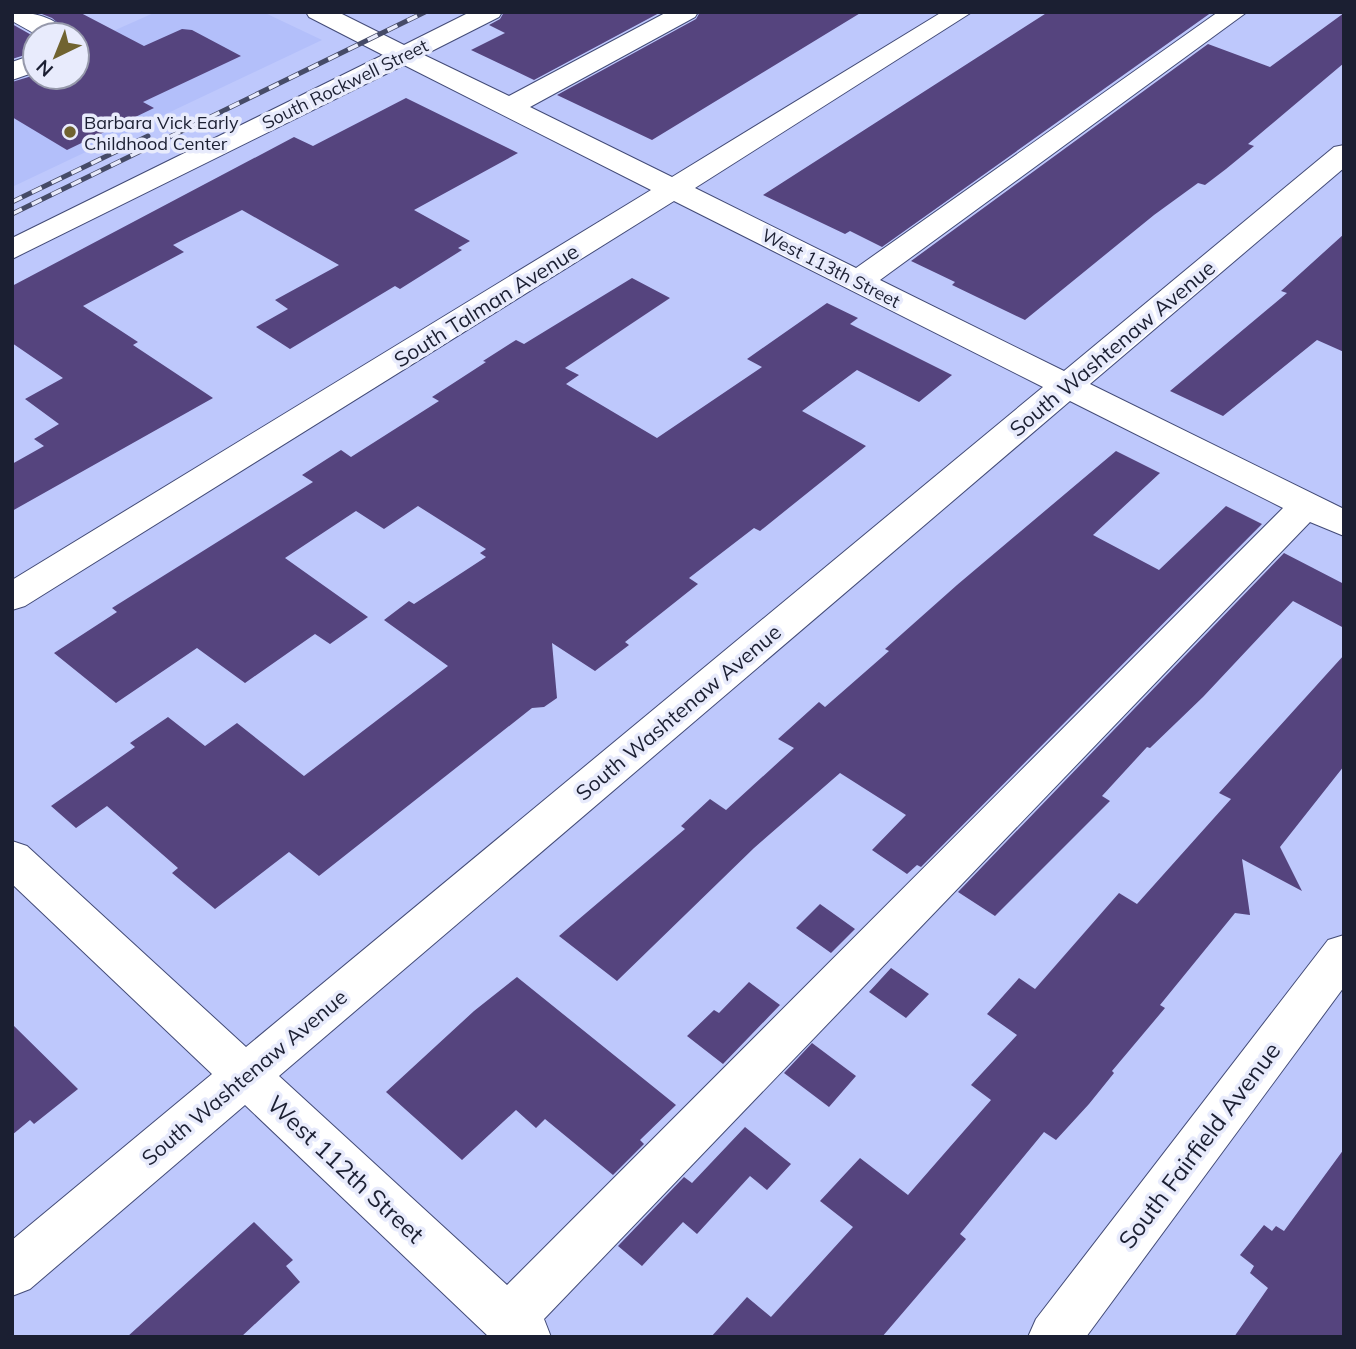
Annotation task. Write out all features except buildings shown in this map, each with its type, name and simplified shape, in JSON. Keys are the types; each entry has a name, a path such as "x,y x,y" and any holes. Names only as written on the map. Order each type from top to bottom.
{"street":[{"path":"15,12 31,21"},
{"name":"West 113th Street","path":"318,12 1344,524"},
{"name":"South Rockwell Street","path":"12,250 490,12"},
{"path":"509,107 686,12"},
{"name":"South Talman Avenue","path":"12,597 960,12"},
{"path":"858,281 1235,12"},
{"name":"South Washtenaw Avenue","path":"12,1272 1344,153"},
{"path":"517,1328 1307,505"},
{"name":"West 112th Street","path":"20,876 246,1076 517,1328"},
{"name":"South Fairfield Avenue","path":"1054,1337 1344,953"}],"shaded area":[{"name":"Barbara Vick Early Childhood Center","path":"156,12 263,12 322,40 12,187 12,76 21,72 21,91 91,91 91,41"}],"railway":[{"path":"12,214 425,12"},
{"path":"12,202 148,136"}],"place":[{"name":"Barbara Vick Early Childhood Center","path":"70,132"}]}
